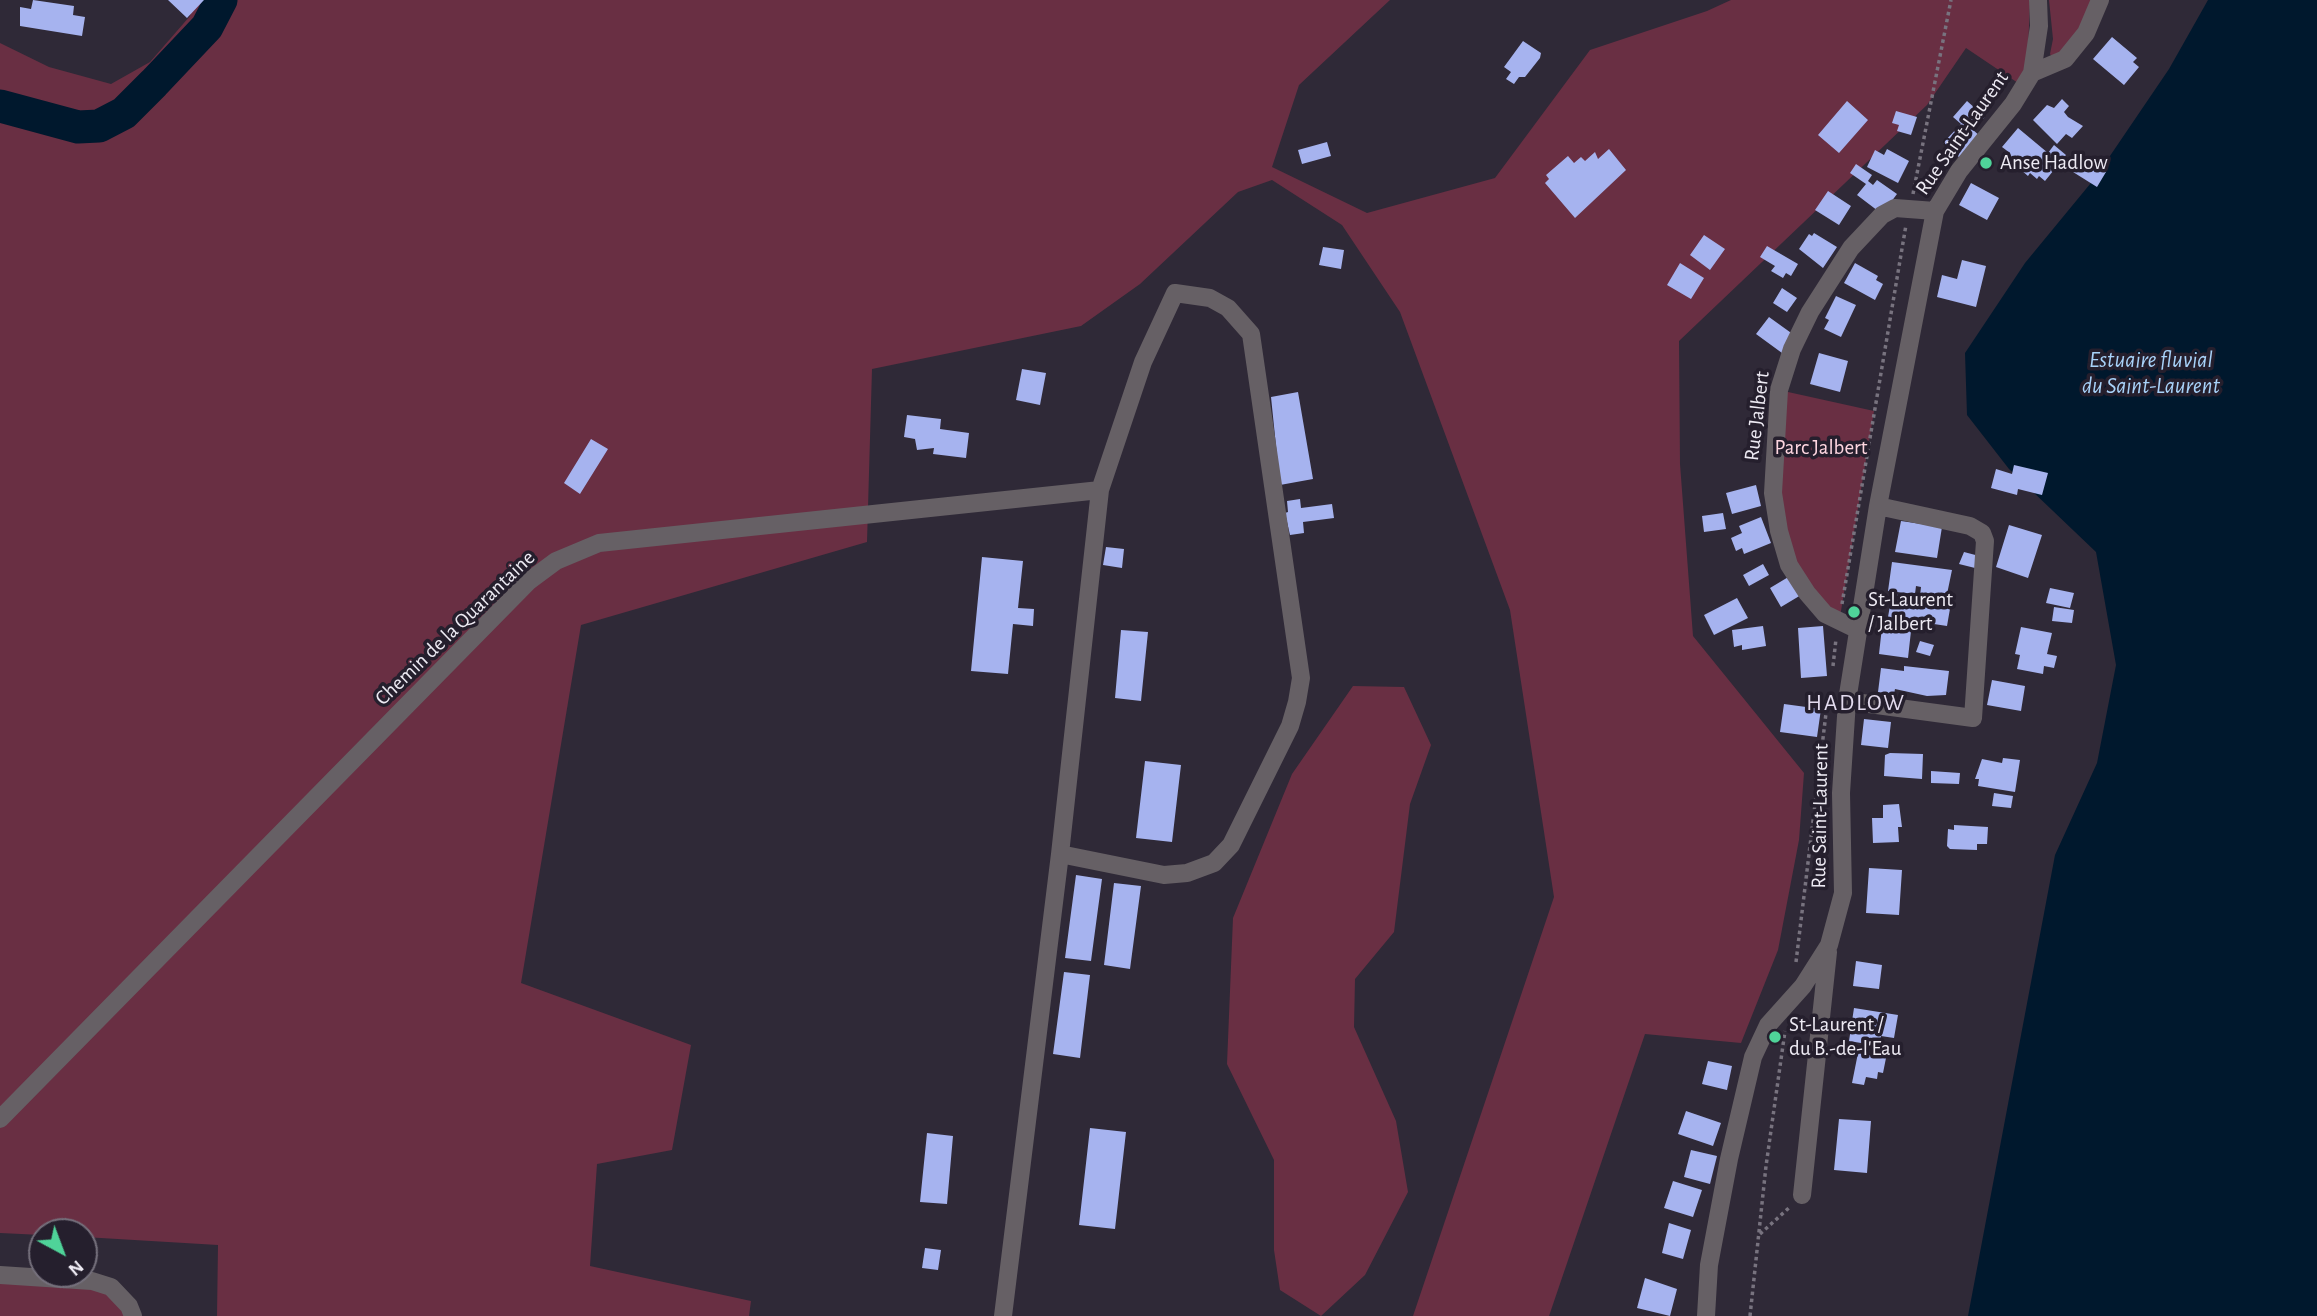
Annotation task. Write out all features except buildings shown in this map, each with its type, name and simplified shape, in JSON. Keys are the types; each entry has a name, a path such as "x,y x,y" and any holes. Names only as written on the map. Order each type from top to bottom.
{"street":[{"name":"Rue Saint-Laurent","path":"1706,1316 1709,1265 1731,1146 1753,1057 1768,1025 1803,986 1829,945 1844,880 1840,793 1847,701 1878,506 1934,211 1959,171 2012,104 2032,73 2039,26 2038,0"},
{"name":"Rue Saint-Laurent","path":"2032,73 2065,59 2086,33 2100,0"},
{"name":"Rue Jalbert","path":"1858,630 1825,614 1789,565 1779,531 1773,494 1779,390 1792,349 1810,312 1851,248 1882,215 1895,208 1934,211"},
{"path":"1003,1316 1060,854 1100,490 1143,362 1175,293 1210,298 1228,309 1251,334 1301,678 1290,726 1231,845 1214,863 1187,873 1164,875 1060,854"},
{"name":"Chemin de la Quarantaine","path":"0,1119 529,581 556,561 599,543 1100,490"},
{"path":"1847,701 1973,718 1985,541 1982,533 1970,526 1878,506"},
{"path":"1802,1195 1829,945"},
{"path":"0,1275 92,1281 111,1287 129,1306 133,1316"}],"path":[{"path":"1759,1235 1802,1195"}],"green space":[{"path":"194,0 1390,0 1299,85 1272,167 1367,213 1495,178 1590,50 1707,11 1731,0 2030,0 2028,52 2021,85 1966,48 1927,105 1679,341 1680,464 1693,636 1804,773 1799,840 1778,950 1741,1043 1645,1034 1549,1316 1413,1316 1554,897 1510,610 1400,312 1342,225 1272,180 1238,192 1140,284 1081,326 872,369 867,542 581,625 521,983 691,1045 672,1150 597,1164 590,1266 751,1301 749,1316 217,1316 218,1245 98,1238 98,1218 28,1218 28,1234 0,1233 0,43 49,67 111,84 150,62 190,16"},
{"path":"2049,0 2094,0 2078,37 2054,60 2050,54 2053,39"},
{"name":"Parc Jalbert","path":"1779,390 1874,411 1839,623 1825,614 1779,531"},
{"path":"1353,686 1404,687 1431,745 1410,804 1394,932 1355,979 1354,1027 1396,1121 1408,1192 1365,1275 1321,1316 1280,1290 1274,1250 1274,1160 1227,1064 1233,918 1292,774"},
{"path":"0,1275 28,1277 28,1288 98,1286 133,1316 0,1316"}],"water":[{"name":"Estuaire fluvial du Saint-Laurent","path":"2208,0 2317,0 2317,1316 1968,1316 2055,855 2097,763 2116,665 2096,552 2009,469 1967,415 1965,353 2025,263 2095,178 2169,69"}],"waterway":[{"path":"0,106 78,127 99,126 124,113 154,83 207,27 221,0"}],"place":[{"name":"Anse Hadlow","path":"1986,163"},
{"name":"St-Laurent / Jalbert","path":"1854,612"},
{"name":"St-Laurent / du B.-de-l'Eau","path":"1775,1037"}],"district":[{"name":"HADLOW","path":"1856,703"}]}
